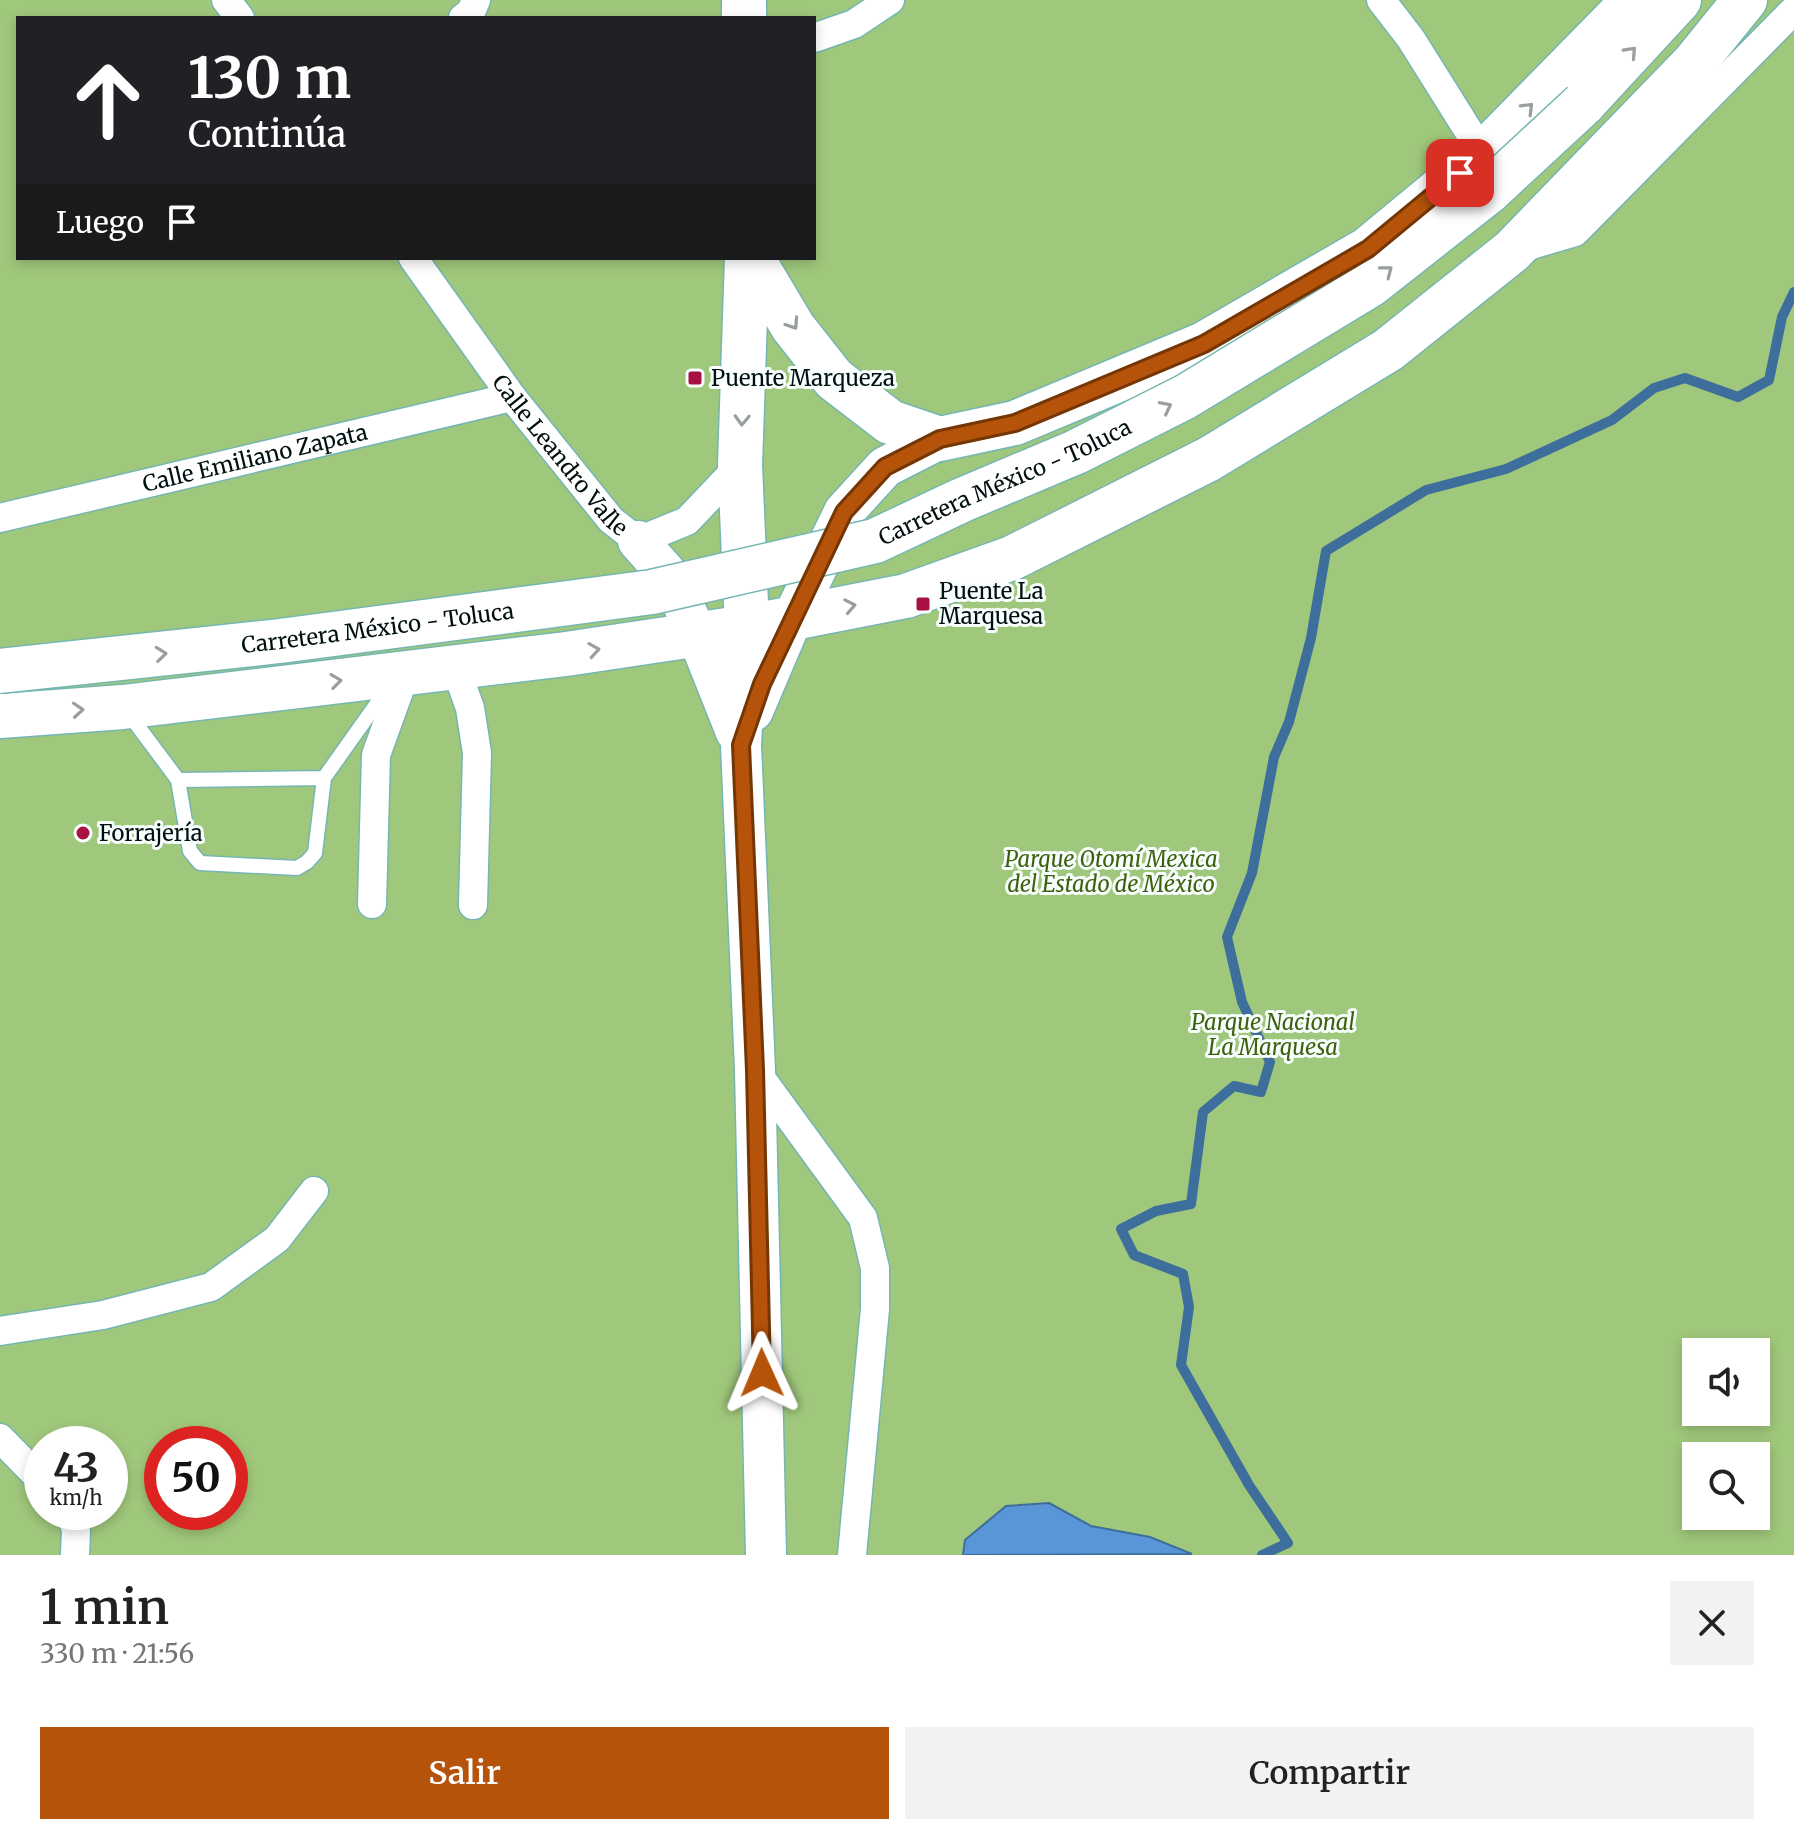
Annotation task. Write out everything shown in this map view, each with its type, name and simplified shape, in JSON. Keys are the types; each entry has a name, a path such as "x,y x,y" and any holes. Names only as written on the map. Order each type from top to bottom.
{"main road":[{"path":"741,745 762,684 844,512 885,467 940,439 1015,423 1204,344 1368,249 1483,154 1634,0"},
{"name":"Carretera México - Toluca","path":"0,671 280,641 652,592 875,541 1076,452 1185,397 1370,285 1488,192 1583,104 1679,0"},
{"path":"0,716 123,707 566,654 747,627 906,596 1012,558 1209,459 1388,350 1512,251 1694,63 1745,0"},
{"path":"749,260 740,465 747,627 741,745 755,1070 766,1555"},
{"path":"750,260 793,327 834,379 890,422 940,439"},
{"path":"638,541 670,577 697,634 741,745"}],"street":[{"path":"226,0 238,16"},
{"path":"816,37 854,24 890,0"},
{"path":"1381,0 1411,39 1483,154"},
{"path":"1512,251 1575,232 1794,10"},
{"name":"Calle Leandro Valle","path":"414,260 512,397 611,520 638,541 687,521 740,465"},
{"name":"Calle Emiliano Zapata","path":"0,518 512,397"},
{"path":"455,666 470,708 477,753 473,905"},
{"path":"372,904 376,755 402,673"},
{"path":"755,1070 863,1218 875,1268 875,1309 852,1555"},
{"path":"0,1331 103,1315 211,1287 277,1239 314,1191"},
{"path":"0,1438 24,1463"},
{"path":"75,1555 76,1530"}],"lane":[{"path":"123,707 178,780 190,851 195,859 200,863 297,868 315,853 324,778 402,673"},
{"path":"178,780 324,778"}],"green space":[{"name":"Parque Nacional La Marquesa","path":"0,0 1794,0 1794,1555 0,1555"}],"water":[{"path":"1049,1503 1091,1526 1150,1537 1192,1554 963,1555 965,1540 1006,1506"}],"waterway":[{"path":"1262,1555 1288,1543 1249,1485 1181,1365 1189,1307 1183,1274 1134,1255 1121,1229 1156,1211 1191,1204 1203,1112 1234,1086 1261,1092 1270,1062 1242,1002 1227,937 1252,873 1274,757 1289,722 1311,638 1326,551 1426,490 1506,469 1612,420 1654,388 1685,378 1738,397 1769,380 1782,317 1794,292"}],"place":[{"name":"Puente Marqueza","path":"695,378"},
{"name":"Puente La Marquesa","path":"923,604"},
{"name":"Forrajería","path":"83,833"}],"route":[{"path":"762,1373 755,1070 741,745 762,684 844,512 885,467 940,439 1015,423 1204,344 1368,249 1460,173"}],"park label":[{"name":"Parque Otomí Mexica del Estado de México","path":"1111,872"}]}
